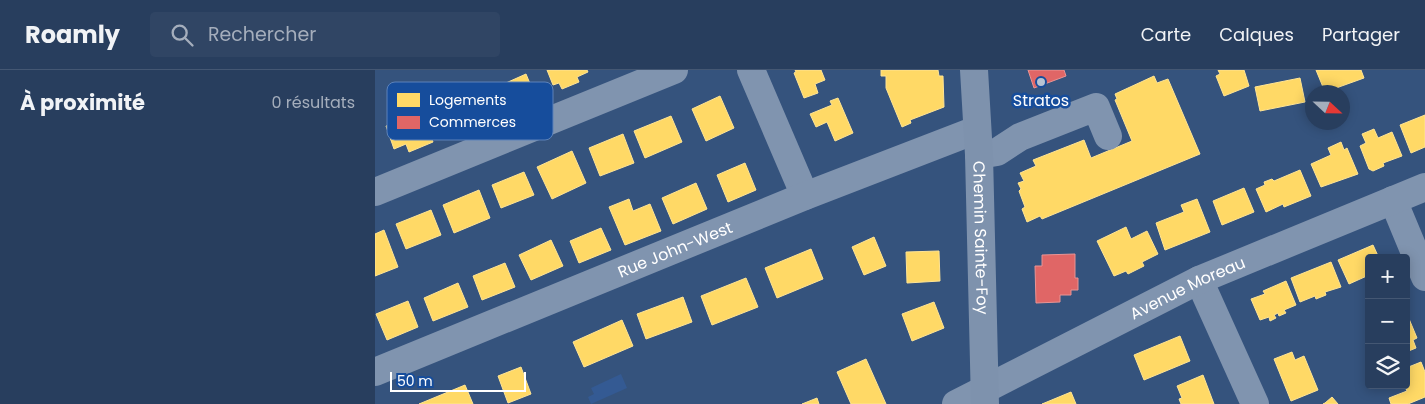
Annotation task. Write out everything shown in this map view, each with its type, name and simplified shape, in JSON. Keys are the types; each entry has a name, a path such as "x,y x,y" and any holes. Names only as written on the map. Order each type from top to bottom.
{"main road":[{"name":"Chemin Sainte-Foy","path":"974,70 978,142 985,397"}],"street":[{"path":"553,119 674,70"},
{"path":"751,70 805,196"},
{"name":"Rue John-West","path":"375,372 940,142 978,142 997,152 1020,137 1096,108 1108,136"},
{"path":"375,192 502,140"},
{"name":"Avenue Moreau","path":"956,404 985,397 1199,280 1425,187"},
{"path":"1393,200 1425,277"},
{"path":"1199,280 1255,404"}],"water":[{"path":"621,374 627,388 591,404 588,397 594,394 591,388"}],"building: Logements":[{"path":"547,70 587,70 588,72 577,77 579,82 562,89 559,83 553,85"},
{"path":"795,70 821,70 825,80 815,84 818,93 804,98 794,73 796,72"},
{"path":"881,70 938,70 939,76 943,76 944,107 910,120 911,123 902,127 886,88 886,76 881,76"},
{"path":"1218,70 1244,70 1249,86 1224,96 1216,76 1220,74"},
{"path":"1316,70 1361,70 1364,78 1344,85 1322,85"},
{"path":"526,74 529,82 508,82"},
{"path":"1154,76 1157,83 1168,79 1200,154 1042,219 1040,216 1027,222 1022,209 1025,207 1019,191 1021,189 1018,183 1024,181 1020,173 1036,166 1033,160 1084,140 1091,158 1132,141 1115,100 1117,99 1115,94"},
{"path":"1300,78 1305,102 1260,111 1255,87"},
{"path":"720,96 734,128 706,141 692,109"},
{"path":"838,98 853,133 835,141 827,122 816,127 810,114 832,105 830,101"},
{"path":"1425,115 1425,147 1411,153 1400,125"},
{"path":"671,116 682,142 645,158 634,131"},
{"path":"1374,129 1378,138 1392,132 1402,156 1383,163 1384,166 1373,171 1369,169 1360,146 1366,143 1362,134"},
{"path":"623,134 634,163 600,176 589,148"},
{"path":"391,140 432,140 433,142 409,152 406,144 394,149"},
{"path":"1341,142 1344,150 1347,148 1358,174 1321,187 1311,164 1331,155 1328,148"},
{"path":"572,151 586,183 552,199 537,167"},
{"path":"745,163 756,190 728,202 717,175"},
{"path":"1300,170 1311,196 1284,207 1283,204 1266,212 1256,189 1265,185 1264,182 1272,179 1274,181"},
{"path":"524,172 534,195 501,208 492,185"},
{"path":"696,183 707,209 673,224 662,198"},
{"path":"1244,188 1254,212 1222,225 1213,201"},
{"path":"479,190 490,218 454,233 443,205"},
{"path":"629,199 633,211 650,204 661,231 625,245 609,207"},
{"path":"1197,199 1210,232 1165,250 1156,223 1184,212 1181,205"},
{"path":"431,210 441,235 406,249 396,224"},
{"path":"1126,227 1131,239 1147,231 1158,254 1142,262 1144,266 1128,274 1126,271 1114,276 1097,241"},
{"path":"601,228 611,250 579,263 570,241"},
{"path":"384,230 398,267 375,276 375,234"},
{"path":"874,237 886,266 864,275 852,247"},
{"path":"551,240 563,266 531,280 519,255"},
{"path":"1373,245 1377,254 1365,254 1365,277 1349,284 1338,260"},
{"path":"811,249 823,279 777,298 765,268"},
{"path":"939,251 940,281 907,283 906,252"},
{"path":"1331,262 1341,287 1325,292 1326,295 1316,299 1315,296 1300,302 1291,278"},
{"path":"505,263 515,287 482,300 473,276"},
{"path":"746,278 758,307 712,325 701,296"},
{"path":"1286,281 1296,305 1284,310 1286,313 1279,316 1278,313 1274,315 1276,318 1270,321 1269,317 1260,320 1251,299 1265,294 1263,291"},
{"path":"458,283 468,307 433,321 424,298"},
{"path":"683,297 692,322 646,339 637,314"},
{"path":"408,301 418,327 387,340 376,314"},
{"path":"934,302 944,328 912,341 902,314"},
{"path":"622,320 633,346 584,367 573,342"},
{"path":"1410,321 1417,338 1413,340 1416,348 1410,350"},
{"path":"1180,336 1190,361 1144,380 1134,355"},
{"path":"1292,352 1295,360 1304,356 1318,390 1291,401 1274,359"},
{"path":"866,359 886,404 851,404 837,372"},
{"path":"1421,362 1425,372 1425,397 1408,404 1391,404 1389,398 1407,391 1406,389 1410,389 1410,366"},
{"path":"521,367 531,394 508,403 498,376"},
{"path":"1203,375 1214,404 1181,404 1179,399 1182,398 1177,386"},
{"path":"465,385 473,404 419,404"},
{"path":"1071,392 1076,404 1042,404"},
{"path":"1332,397 1338,404 1323,404 1325,403"},
{"path":"817,398 819,404 802,404"}],"building: Commerces":[{"name":"Stratos","path":"1028,70 1064,70 1066,76 1034,88"},
{"path":"1075,254 1075,278 1078,278 1078,290 1071,290 1071,295 1060,295 1060,302 1036,303 1035,266 1042,266 1042,255"}],"place":[{"name":"Stratos","path":"1041,82"}]}
